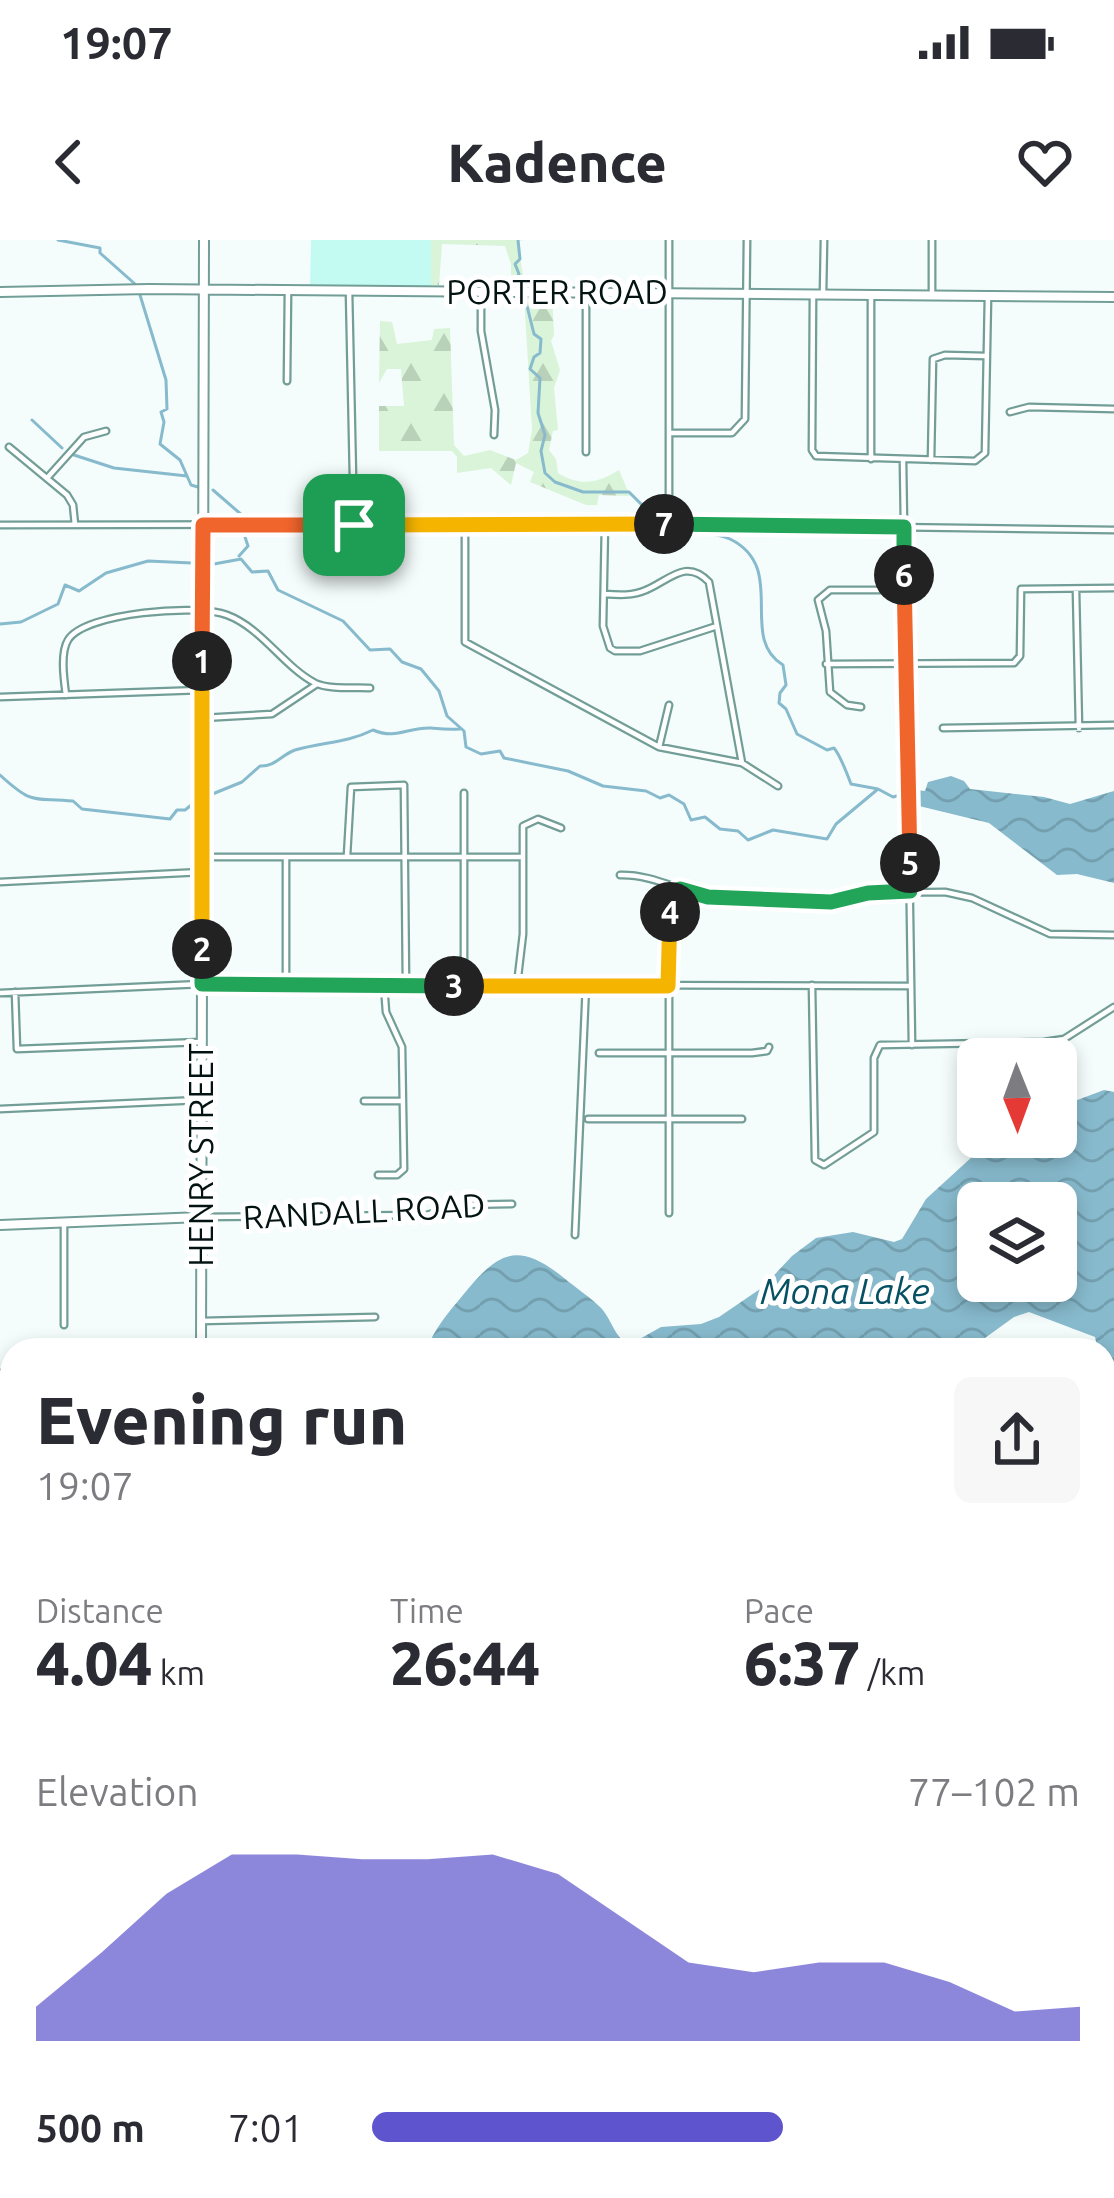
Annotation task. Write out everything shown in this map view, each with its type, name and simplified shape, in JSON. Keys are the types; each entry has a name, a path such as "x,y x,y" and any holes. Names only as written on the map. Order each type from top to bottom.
{"street":[{"name":"HENRY STREET","path":"201,1338 204,240"},
{"path":"669,240 669,524"},
{"path":"669,433 732,433 745,419 747,240"},
{"path":"824,240 812,450 816,456 982,459 988,296"},
{"path":"932,240 932,295"},
{"path":"287,381 288,290"},
{"path":"349,290 354,525"},
{"name":"PORTER ROAD","path":"0,292 1114,297"},
{"path":"481,292 482,347 495,410 494,435"},
{"path":"586,292 586,452"},
{"path":"871,459 872,295"},
{"path":"931,460 933,359 986,356"},
{"path":"1010,412 1029,407 1114,409"},
{"path":"48,477 84,437 106,431"},
{"path":"9,447 67,494 75,525"},
{"path":"903,460 912,1045"},
{"path":"465,524 465,642 659,747 742,764 778,787"},
{"path":"605,524 604,637 615,652 649,649 716,626"},
{"path":"0,525 669,524 1114,530"},
{"path":"605,594 639,593 680,572 697,571 711,590 742,764"},
{"path":"1076,587 1079,728"},
{"path":"826,664 1019,661 1021,589 1114,588"},
{"path":"861,707 847,705 830,692 826,631 817,605 820,595 830,590 904,590"},
{"path":"66,695 64,650 79,628 110,616 202,612 242,622 316,684 370,688"},
{"path":"202,718 272,714 316,684"},
{"path":"0,697 202,690"},
{"path":"659,747 669,705"},
{"path":"943,728 1114,725"},
{"path":"347,856 350,787 404,785 406,985"},
{"path":"464,793 464,986"},
{"path":"517,986 525,822 538,819 561,828"},
{"path":"202,856 522,857"},
{"path":"286,856 286,984"},
{"path":"0,882 202,872"},
{"path":"620,875 648,876 708,897 831,902 868,893 960,894 1050,934 1114,935"},
{"path":"669,1214 670,913 680,889"},
{"path":"0,993 202,984 911,986"},
{"path":"379,1175 397,1175 404,1169 402,1047 386,1012 384,985"},
{"path":"575,1235 586,985"},
{"path":"812,985 815,1160 819,1163 831,1162 874,1132 874,1058 880,1045 1064,1039 1114,1006"},
{"path":"16,992 17,1049 201,1042"},
{"path":"598,1053 752,1054 769,1047"},
{"path":"0,1108 200,1100"},
{"path":"364,1101 404,1100"},
{"path":"588,1119 742,1119"},
{"name":"RANDALL ROAD","path":"0,1225 428,1215 460,1205 512,1204"},
{"path":"64,1222 64,1325"},
{"path":"201,1321 375,1317"}],"shaded area":[{"path":"311,240 431,240 431,288 310,287"}],"green space":[{"path":"431,240 525,240 517,241 525,286 511,287 505,246 442,244 439,285 431,285"},
{"path":"552,294 551,341 560,370 554,388 558,430 553,431 549,450 558,473 574,480 597,480 619,470 630,496 599,495 597,505 586,505 530,482 534,472 516,463 511,485 491,468 457,473 452,451 379,451 379,406 404,406 401,369 387,369 379,383 380,321 392,322 397,344 432,340 434,329 450,328 454,445 464,456 490,450 516,460 528,453 532,430 524,295"}],"water":[{"path":"951,776 970,789 1070,804 1114,791 1114,883 1077,874 1057,875 989,823 919,806 914,790 925,791 928,782"},
{"name":"Mona Lake","path":"1104,1090 1114,1092 1114,1338 1095,1338 1029,1312 985,1338 641,1338 661,1327 701,1324 719,1317 763,1287 816,1238 853,1232 894,1242 902,1239 926,1199 971,1158 1077,1158 1077,1100"},
{"name":"Mona Lake","path":"509,1256 533,1259 601,1308 620,1338 432,1338 475,1280"}],"waterway":[{"path":"58,240 100,248 135,284"},
{"path":"518,240 516,280 523,285"},
{"path":"140,295 166,380 167,409 161,412 160,444 180,460 191,485 198,487"},
{"path":"525,298 534,334 541,339 540,353 530,369 540,378 538,413 545,435 541,451 545,473 583,492 629,492 659,516"},
{"path":"32,420 62,448"},
{"path":"74,455 114,468 187,476"},
{"path":"213,490 243,516"},
{"path":"239,556 248,546 242,528"},
{"path":"675,529 730,539 757,567 764,638 770,653 783,665 786,685 779,703 797,734 827,750 834,748 851,784 893,797 904,794"},
{"path":"214,564 241,559 252,572 268,571 278,590 343,621 370,650 390,649 402,662 421,669 439,691 447,716 464,731 466,747 481,754 500,751 504,758 568,771 603,786 646,791 660,798 669,795 684,804 691,820 705,817 748,840 773,830 827,839 836,824 878,789"},
{"path":"0,624 21,622 58,604 65,585 79,591 106,573 148,561 192,563"},
{"path":"210,795 295,750 373,730 389,734 460,729"},
{"path":"0,775 27,796 73,801 82,809 170,819 177,810 194,803"}],"route":[{"path":"203,525 354,525 904,527 910,891 868,893 831,902 708,897 680,889 670,913 668,986 202,984 203,525"}]}
